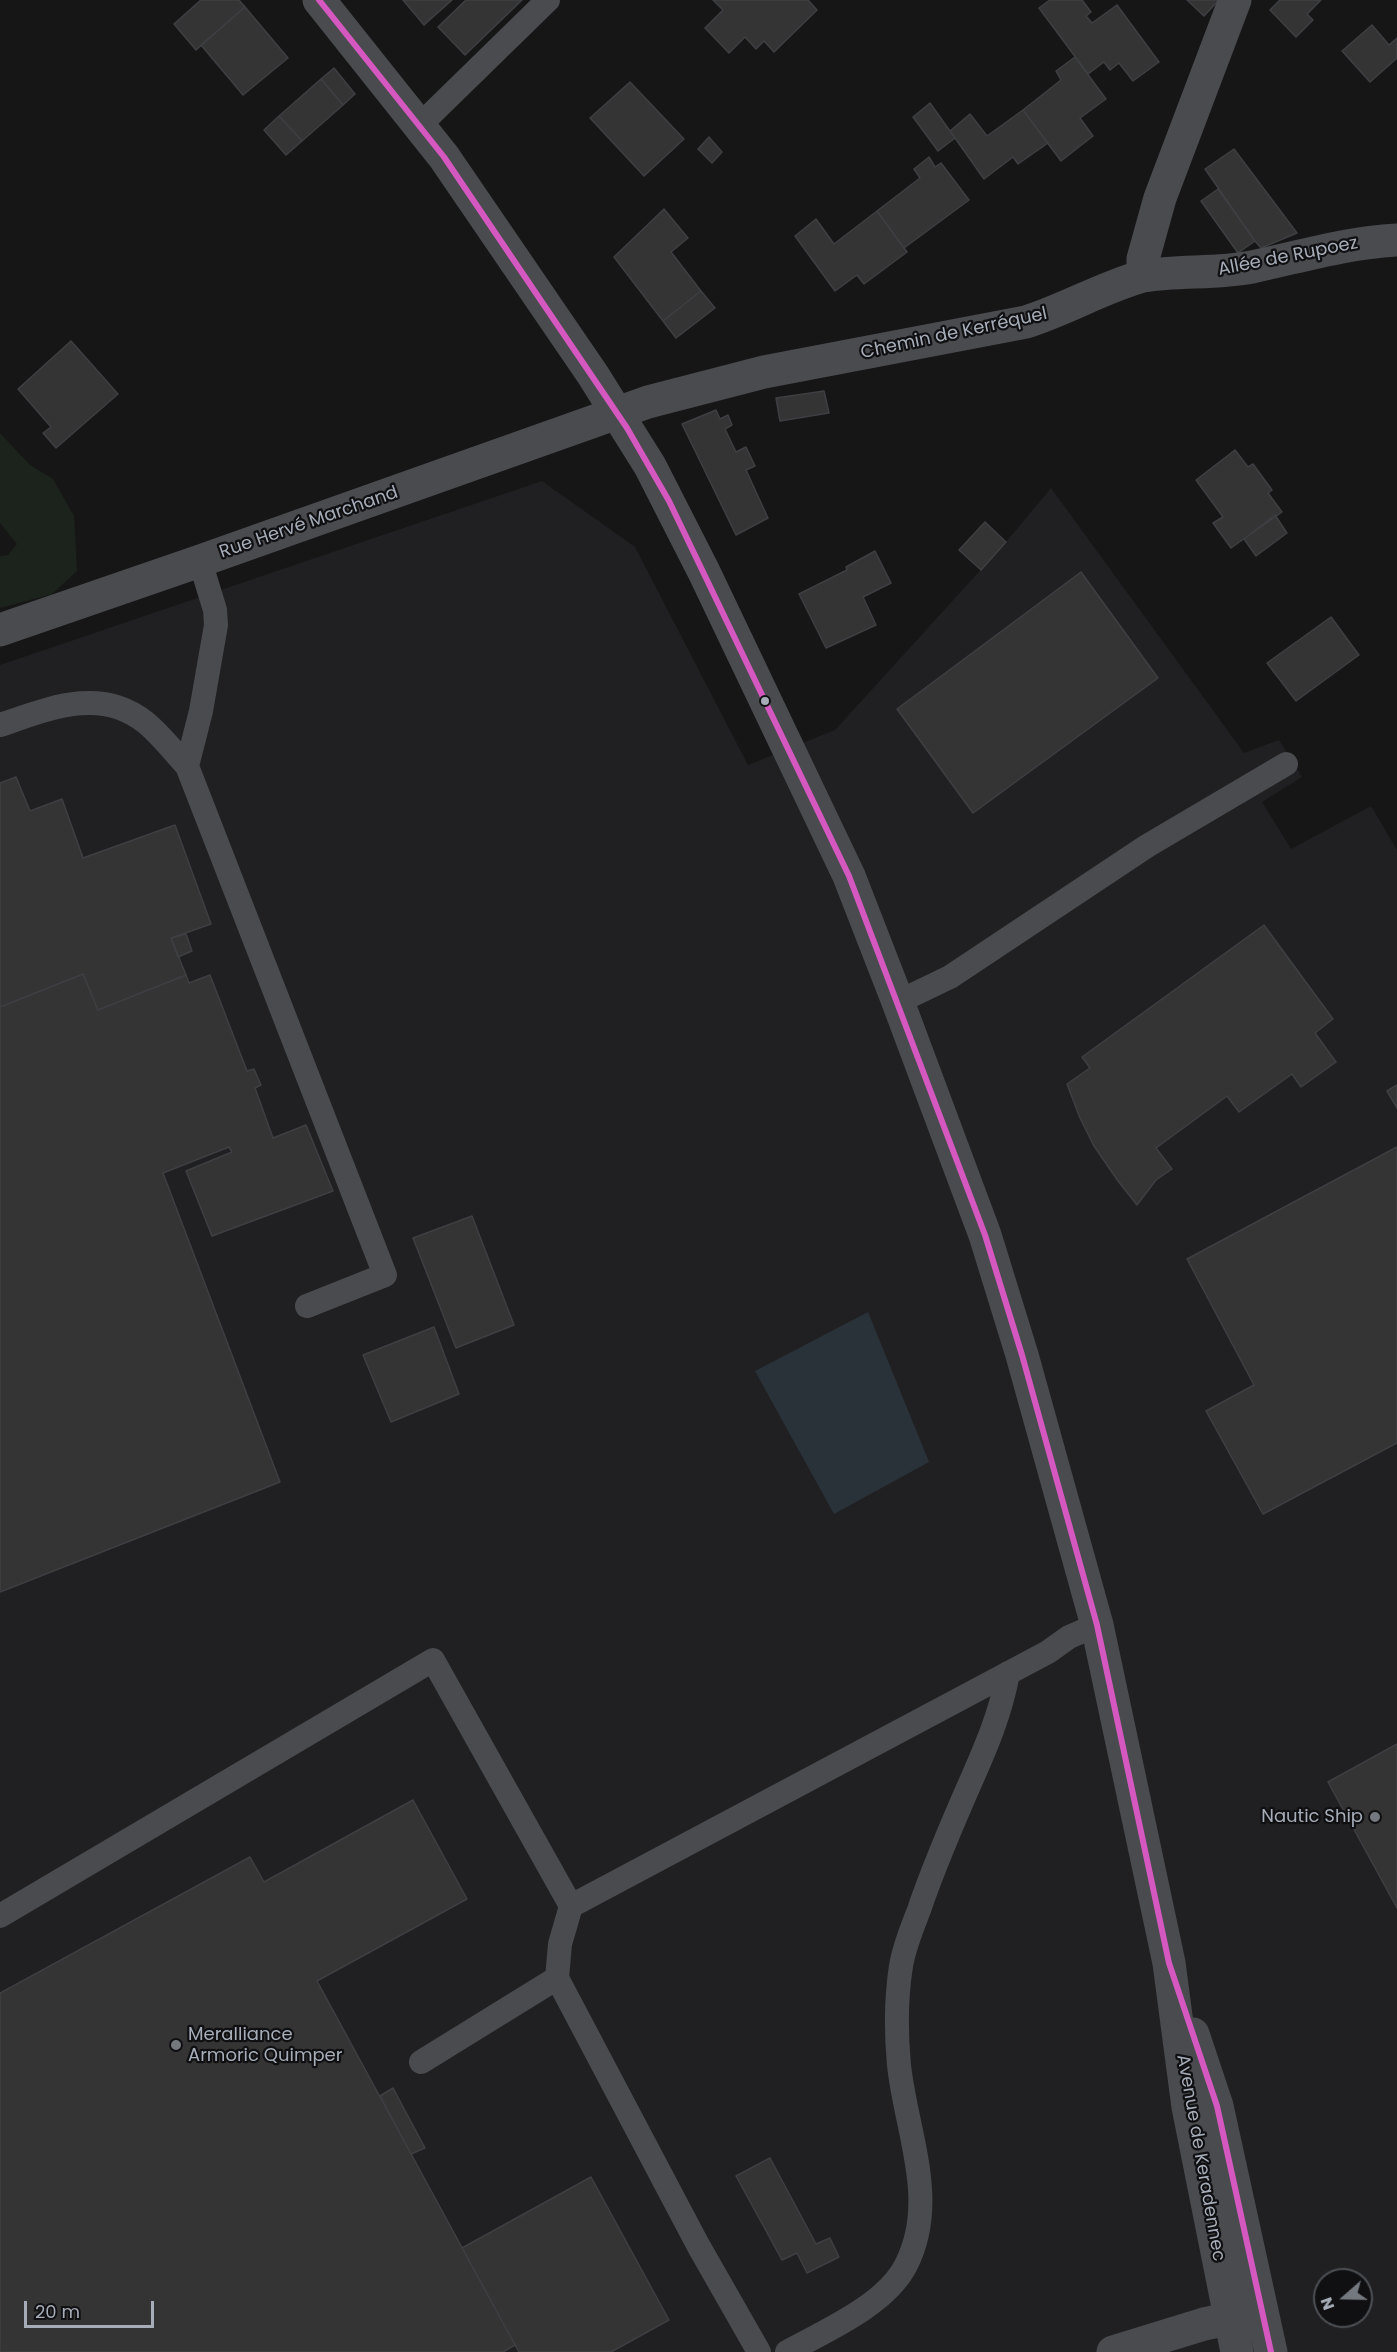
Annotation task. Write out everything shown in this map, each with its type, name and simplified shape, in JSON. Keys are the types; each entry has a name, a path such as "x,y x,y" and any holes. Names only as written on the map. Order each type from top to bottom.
{"street":[{"name":"Avenue de Keradennec","path":"319,0 420,125 618,414 660,484 849,876 985,1235 1022,1355 1097,1625 1169,1963 1188,2107 1237,2352"},
{"path":"1143,276 1143,259 1160,198 1235,0"},
{"name":"Allée de Rupoez","path":"1143,276 1165,272 1197,272 1253,267 1343,245 1397,240"},
{"name":"Chemin de Kerréquel","path":"618,414 648,402 764,372 1026,322 1059,311 1117,284 1143,276"},
{"name":"Rue Hervé Marchand","path":"0,630 618,414"},
{"name":"Avenue de Keradennec","path":"1169,1963 1217,2106 1271,2352"},
{"path":"1113,2352 1231,2318 1262,2312"}],"lane":[{"path":"420,125 548,0"},
{"path":"186,766 201,711 216,625 215,610 200,561"},
{"path":"0,725 57,705 90,701 113,706 125,709 146,722 186,766 385,1275 307,1306"},
{"path":"898,1002 950,977 1147,846 1286,764"},
{"path":"571,1906 1048,1652 1069,1637 1097,1625"},
{"path":"0,1916 433,1660 571,1906 560,1944 557,1978 698,2245 759,2352"},
{"path":"787,2352 850,2317 888,2289 906,2266 916,2240 920,2209 920,2173 899,2065 898,2007 902,1965 934,1865 994,1728 1003,1702 1008,1673"},
{"path":"421,2062 557,1978"}],"shaded area":[{"path":"0,433 30,465 53,479 74,516 77,571 52,594 0,608 0,556 8,555 17,544 0,523"},
{"path":"542,481 635,547 748,765 835,730 1006,542 1051,488 1244,753 1279,740 1302,777 1262,802 1291,849 1371,806 1397,850 1397,2352 0,2352 0,665"},
{"path":"868,1312 929,1462 834,1514 755,1371"}],"building":[{"path":"201,0 239,0 245,7 196,50 174,24"},
{"path":"403,0 452,0 424,25"},
{"path":"466,0 522,0 465,55 438,27"},
{"path":"713,0 808,0 817,10 774,52 764,41 756,49 745,37 729,53 705,28 723,10"},
{"path":"1050,0 1082,0 1091,12 1086,16 1092,23 1117,5 1159,62 1133,81 1119,63 1110,70 1104,62 1088,74 1039,8"},
{"path":"1187,0 1216,0 1218,1 1204,16"},
{"path":"1280,0 1321,0 1307,14 1313,20 1296,37 1270,10"},
{"path":"245,7 288,58 243,95 201,45"},
{"path":"1372,25 1389,45 1397,38 1397,58 1370,82 1342,51"},
{"path":"1075,57 1106,99 1080,118 1093,136 1061,161 1023,110 1061,80 1056,71"},
{"path":"334,68 355,94 343,105 321,79"},
{"path":"321,79 343,105 302,141 279,116"},
{"path":"630,82 684,139 644,176 590,118"},
{"path":"930,103 955,138 938,151 913,117"},
{"path":"1023,110 1048,143 1018,164 1013,157 984,179 950,131 970,114 987,136"},
{"path":"279,116 302,141 286,155 264,130"},
{"path":"709,137 722,152 712,163 698,149"},
{"path":"1234,149 1297,233 1261,248 1255,241 1205,169"},
{"path":"929,157 935,167 941,163 969,200 904,248 877,211 920,178 914,169"},
{"path":"1218,189 1255,241 1238,253 1201,201"},
{"path":"664,209 688,238 671,252 701,291 663,321 614,257"},
{"path":"877,211 907,252 864,284 857,275 835,291 795,236 816,219 834,244"},
{"path":"701,291 715,308 676,338 663,321"},
{"path":"71,341 118,394 56,448 43,433 51,427 18,389"},
{"path":"824,391 829,413 780,421 776,398"},
{"path":"716,410 720,419 728,415 732,425 725,429 736,452 746,447 755,466 746,470 768,518 736,535 682,424"},
{"path":"1235,450 1248,467 1253,464 1272,490 1268,493 1282,512 1231,548 1213,523 1223,517 1196,480"},
{"path":"1275,515 1287,533 1256,556 1244,539"},
{"path":"985,522 1006,542 981,570 959,550"},
{"path":"875,551 891,583 863,597 876,625 826,648 799,594 847,570 846,567"},
{"path":"1081,572 1158,678 973,813 897,709"},
{"path":"1331,617 1359,655 1296,701 1267,663"},
{"path":"16,777 30,811 62,799 83,858 175,825 211,924 171,938 186,975 98,1010 83,974 0,1007 0,783"},
{"path":"1264,925 1333,1019 1315,1033 1336,1062 1301,1087 1292,1074 1239,1112 1227,1096 1156,1148 1172,1169 1156,1180 1137,1205 1094,1146 1067,1084 1090,1068 1082,1057"},
{"path":"186,934 192,951 178,957 171,938"},
{"path":"83,974 98,1010 186,975 189,983 210,975 247,1071 254,1069 261,1085 255,1088 273,1138 306,1125 333,1191 212,1236 186,1171 232,1152 229,1147 163,1173 280,1482 0,1592 0,1007"},
{"path":"1397,1085 1397,1108 1387,1091"},
{"path":"1397,1147 1397,1443 1263,1514 1206,1411 1254,1385 1187,1259"},
{"path":"472,1216 514,1325 456,1348 413,1238"},
{"path":"434,1327 459,1394 391,1422 363,1355"},
{"path":"1397,1744 1397,1908 1328,1782"},
{"name":"Meralliance Armoric Quimper","path":"413,1800 467,1899 317,1981 515,2345 503,2352 0,2352 0,1993 250,1857 264,1882"},
{"path":"393,2088 425,2148 411,2154 380,2096"},
{"path":"770,2158 816,2244 830,2238 839,2257 807,2273 797,2253 782,2260 736,2176"},
{"path":"591,2177 669,2320 611,2352 519,2352 462,2248"}],"transit line":[{"path":"319,0 444,157 627,428 669,501 849,876 985,1235 1022,1355 1097,1625 1169,1963 1217,2106 1271,2352"}],"place":[{"name":"Nautic Ship","path":"1375,1817"},
{"name":"Meralliance Armoric Quimper","path":"176,2045"}]}
